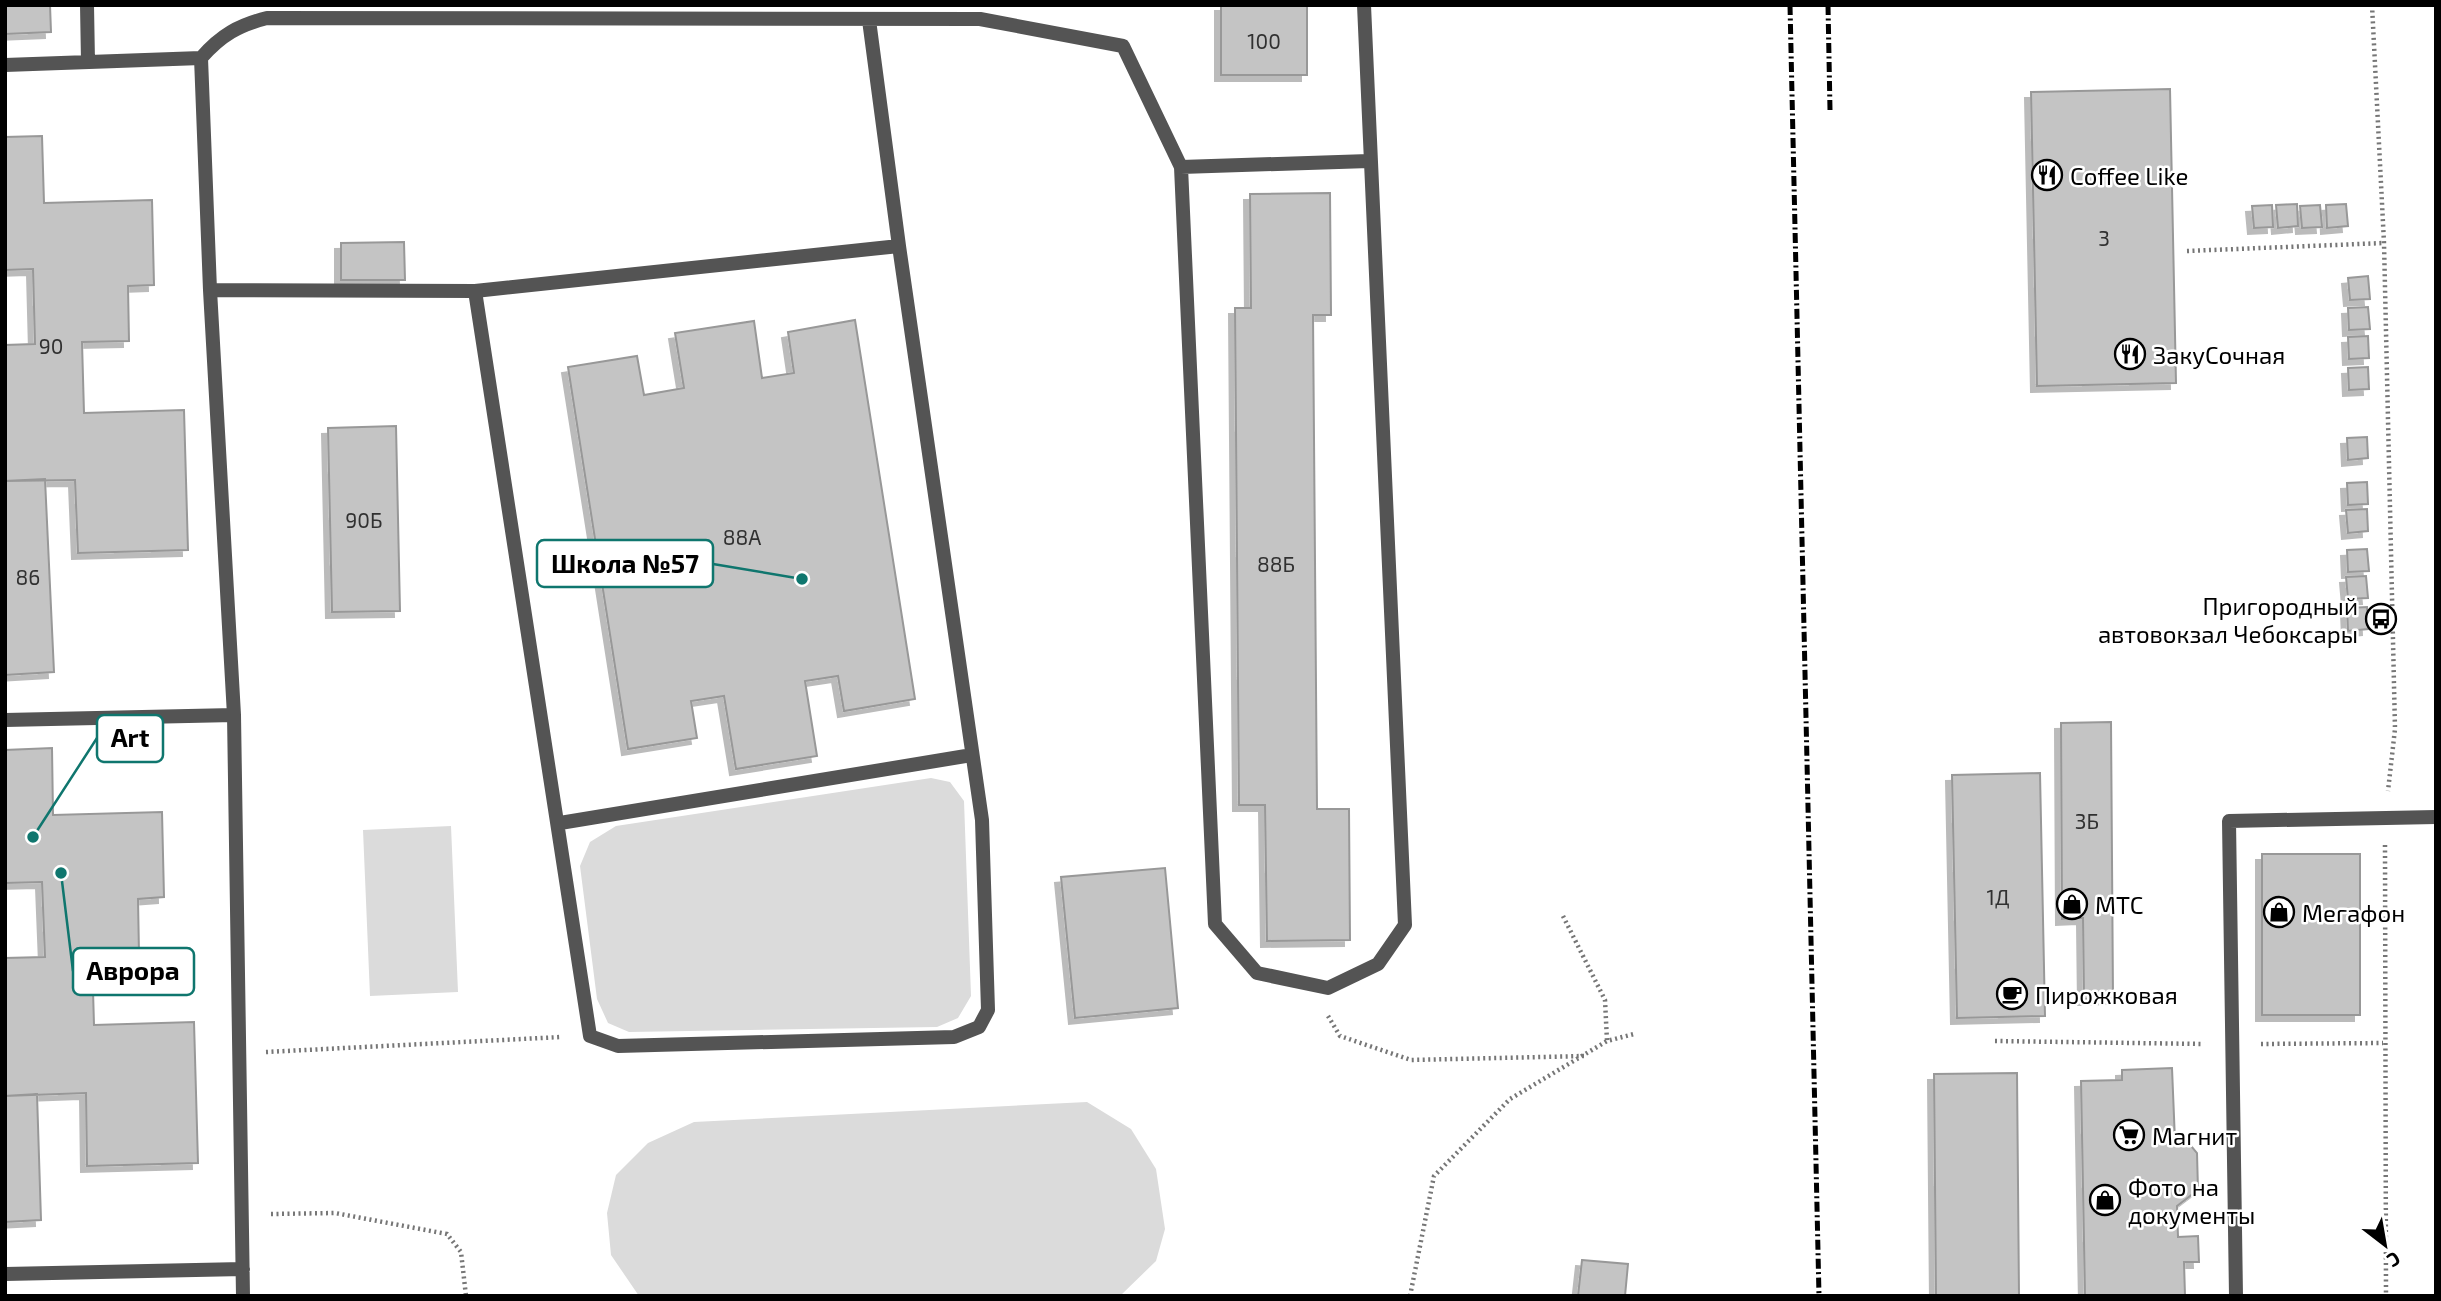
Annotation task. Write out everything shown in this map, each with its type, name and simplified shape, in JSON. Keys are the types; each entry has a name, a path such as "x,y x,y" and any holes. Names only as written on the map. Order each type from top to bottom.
{"lane":[{"path":"87,5 88,62"},
{"path":"243,1296 234,715 210,290 201,58 217,40 240,25 267,18 869,20 979,12 1123,46 1181,167 1215,925 1257,973 1328,988 1378,964 1405,925 1364,5"},
{"path":"475,290 560,823 590,1036 618,1046 954,1037 979,1027 988,1010 982,820 869,20"},
{"path":"5,65 201,58"},
{"path":"1181,167 1369,161"},
{"path":"210,290 475,290 899,246"},
{"path":"5,720 234,715"},
{"path":"560,823 972,755"},
{"path":"2236,1296 2230,821 2436,817"},
{"path":"5,1274 243,1269"}],"path":[{"path":"2372,5 2384,243 2395,729 2385,818 2383,1043 2386,1296"},
{"path":"2187,251 2384,243"},
{"path":"1563,916 1605,1000 1607,1041"},
{"path":"1309,984 1340,1036 1411,1060 1585,1056"},
{"path":"1410,1296 1434,1176 1510,1098 1607,1041 1634,1034"},
{"path":"240,1054 590,1036"},
{"path":"1995,1041 2232,1045 2383,1043"},
{"path":"242,1214 335,1213 447,1234 461,1252 466,1296"}],"shaded area":[{"path":"931,778 950,782 964,801 971,996 958,1018 937,1027 629,1032 608,1023 597,999 580,866 590,842 616,826"},
{"path":"451,826 458,992 370,996 363,830"},
{"path":"1087,1102 1131,1129 1156,1169 1165,1229 1156,1261 1120,1296 639,1296 611,1255 607,1213 616,1175 648,1143 694,1122"}],"building":[{"path":"5,5 50,5 51,32 5,34"},
{"path":"1221,5 1307,5 1307,75 1221,75"},
{"path":"2170,89 2176,383 2037,386 2031,92"},
{"path":"42,136 44,203 152,200 154,285 128,286 129,341 82,342 84,413 184,410 188,550 78,553 75,480 5,481 5,345 35,344 33,269 5,270 5,137"},
{"path":"1330,193 1331,315 1313,315 1317,809 1349,809 1350,940 1267,941 1265,805 1239,805 1235,308 1251,308 1250,194"},
{"path":"2297,204 2298,226 2278,228 2276,205"},
{"path":"2346,204 2348,226 2327,228 2326,205"},
{"path":"2272,205 2273,227 2254,228 2252,206"},
{"path":"2320,205 2322,227 2302,228 2300,206"},
{"path":"404,242 405,280 341,280 341,243"},
{"path":"2368,276 2370,299 2350,300 2348,278"},
{"path":"2368,307 2370,329 2349,330 2348,308"},
{"path":"855,320 915,699 844,711 838,676 805,681 817,756 736,769 724,696 691,701 697,738 628,749 568,367 637,356 644,395 684,388 675,333 754,321 762,378 794,373 788,332"},
{"path":"2368,336 2369,358 2349,359 2348,337"},
{"path":"2368,367 2369,389 2349,390 2348,368"},
{"path":"396,426 400,611 332,612 328,428"},
{"path":"2367,437 2368,458 2348,460 2347,438"},
{"path":"45,479 54,672 5,675 5,481"},
{"path":"2367,482 2368,504 2348,505 2347,483"},
{"path":"2367,509 2368,531 2348,533 2346,510"},
{"path":"2367,549 2369,571 2348,572 2347,550"},
{"path":"2366,576 2368,598 2348,599 2346,577"},
{"path":"2367,607 2368,629 2348,631 2347,608"},
{"path":"2111,722 2113,998 2084,999 2083,918 2062,919 2061,723"},
{"path":"52,748 53,815 162,812 164,897 138,899 139,954 92,955 94,1025 194,1022 198,1163 87,1166 86,1093 5,1096 5,958 45,957 42,882 5,883 5,750"},
{"path":"2040,773 2045,1016 1957,1018 1952,775"},
{"path":"2262,854 2360,854 2360,1015 2262,1015"},
{"path":"1165,868 1178,1008 1075,1018 1061,877"},
{"path":"2172,1068 2175,1141 2187,1141 2197,1153 2198,1190 2177,1206 2178,1237 2198,1236 2199,1262 2184,1262 2185,1296 2085,1296 2081,1081 2122,1080 2122,1070"},
{"path":"2017,1073 2019,1296 1936,1296 1934,1074"},
{"path":"37,1094 41,1220 5,1222 5,1096"},
{"path":"1582,1260 1628,1264 1625,1296 1578,1296"}],"railway":[{"path":"1790,5 1819,1296"},
{"path":"1828,5 1830,110"}],"place":[{"name":"Coffee Like","path":"2047,175"},
{"name":"ЗакуСочная","path":"2130,354"},
{"name":"Школа №57","path":"802,579"},
{"name":"Пригородный автовокзал Чебоксары","path":"2381,619"},
{"name":"Art","path":"33,837"},
{"name":"Аврора","path":"61,873"},
{"name":"МТС","path":"2072,904"},
{"name":"Мегафон","path":"2279,912"},
{"name":"Пирожковая","path":"2012,994"},
{"name":"Магнит","path":"2129,1135"},
{"name":"Фото на документы","path":"2105,1200"}]}
